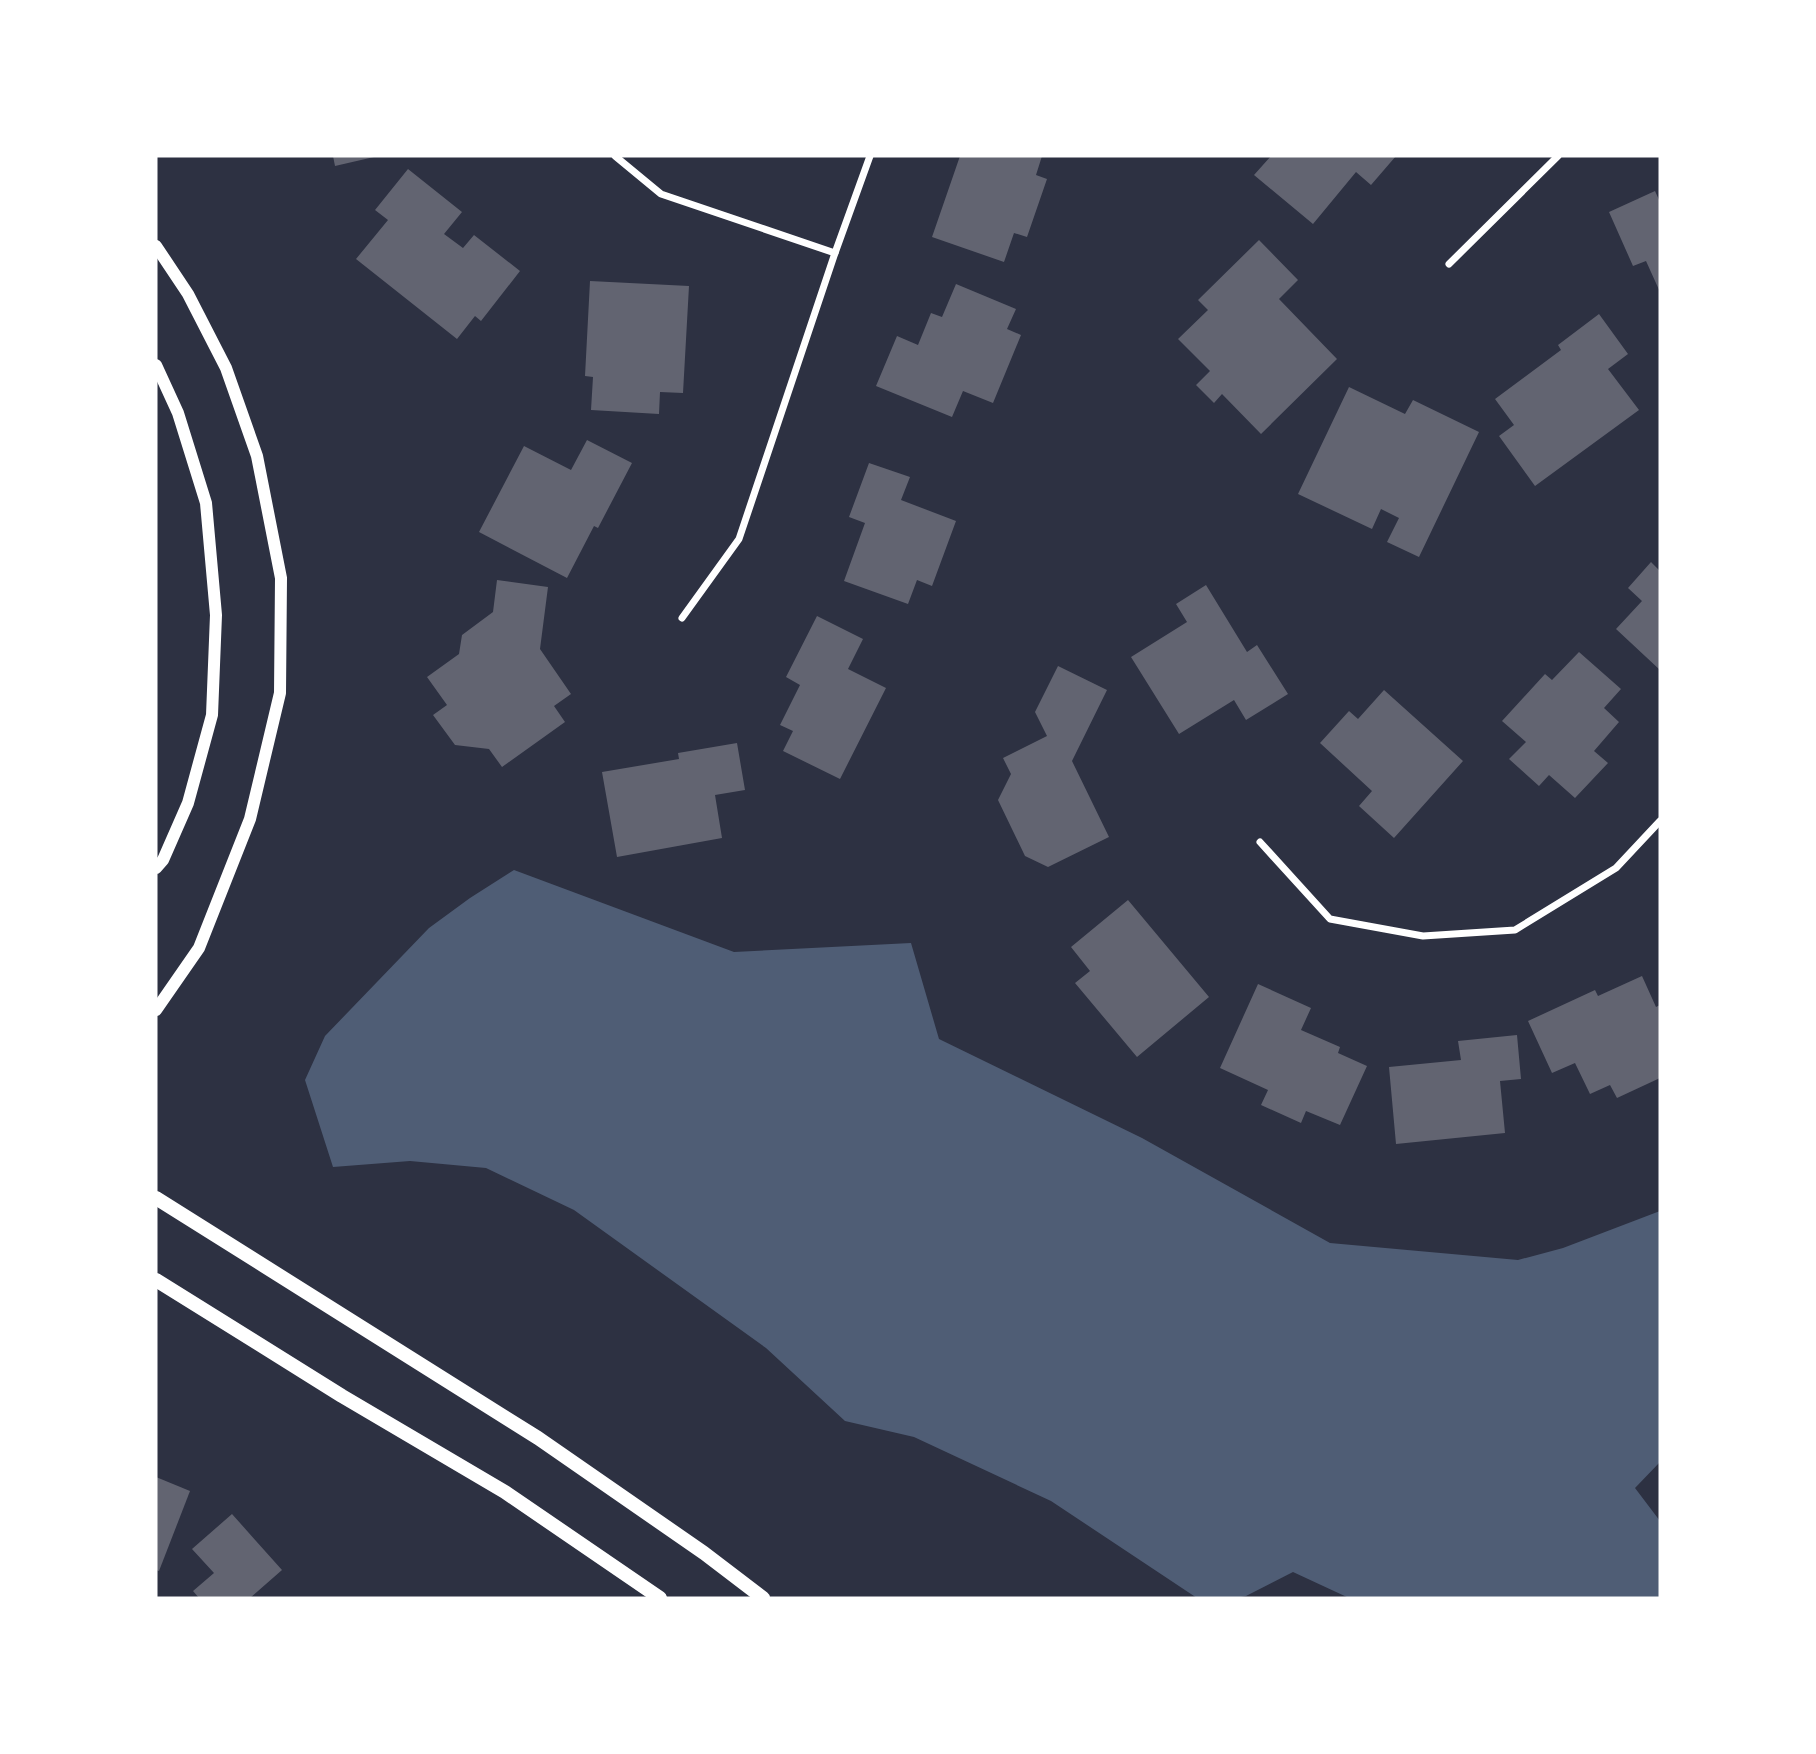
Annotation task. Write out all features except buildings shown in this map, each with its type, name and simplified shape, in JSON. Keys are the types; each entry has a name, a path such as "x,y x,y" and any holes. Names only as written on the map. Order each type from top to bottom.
{"main road":[{"path":"156,1198 538,1438 705,1553 763,1598"},
{"path":"156,1280 342,1396 505,1492 660,1598"}],"street":[{"path":"615,156 661,194 835,253"},
{"path":"682,618 739,539 870,156"},
{"path":"1449,264 1558,156"},
{"path":"156,246 188,294 226,368 257,456 281,578 280,693 250,819 199,948 156,1010"},
{"path":"156,365 178,412 206,503 216,615 212,715 188,803 163,860 156,868"},
{"path":"1260,842 1330,919 1423,936 1515,930 1615,868 1660,821"}],"water":[{"path":"514,870 734,952 911,943 939,1039 1142,1138 1330,1243 1518,1260 1563,1248 1660,1211 1660,1462 1635,1488 1660,1521 1660,1598 1349,1598 1293,1572 1246,1596 1197,1598 1051,1501 914,1437 845,1421 766,1348 574,1210 486,1168 410,1161 333,1167 305,1080 325,1036 429,928"}]}
